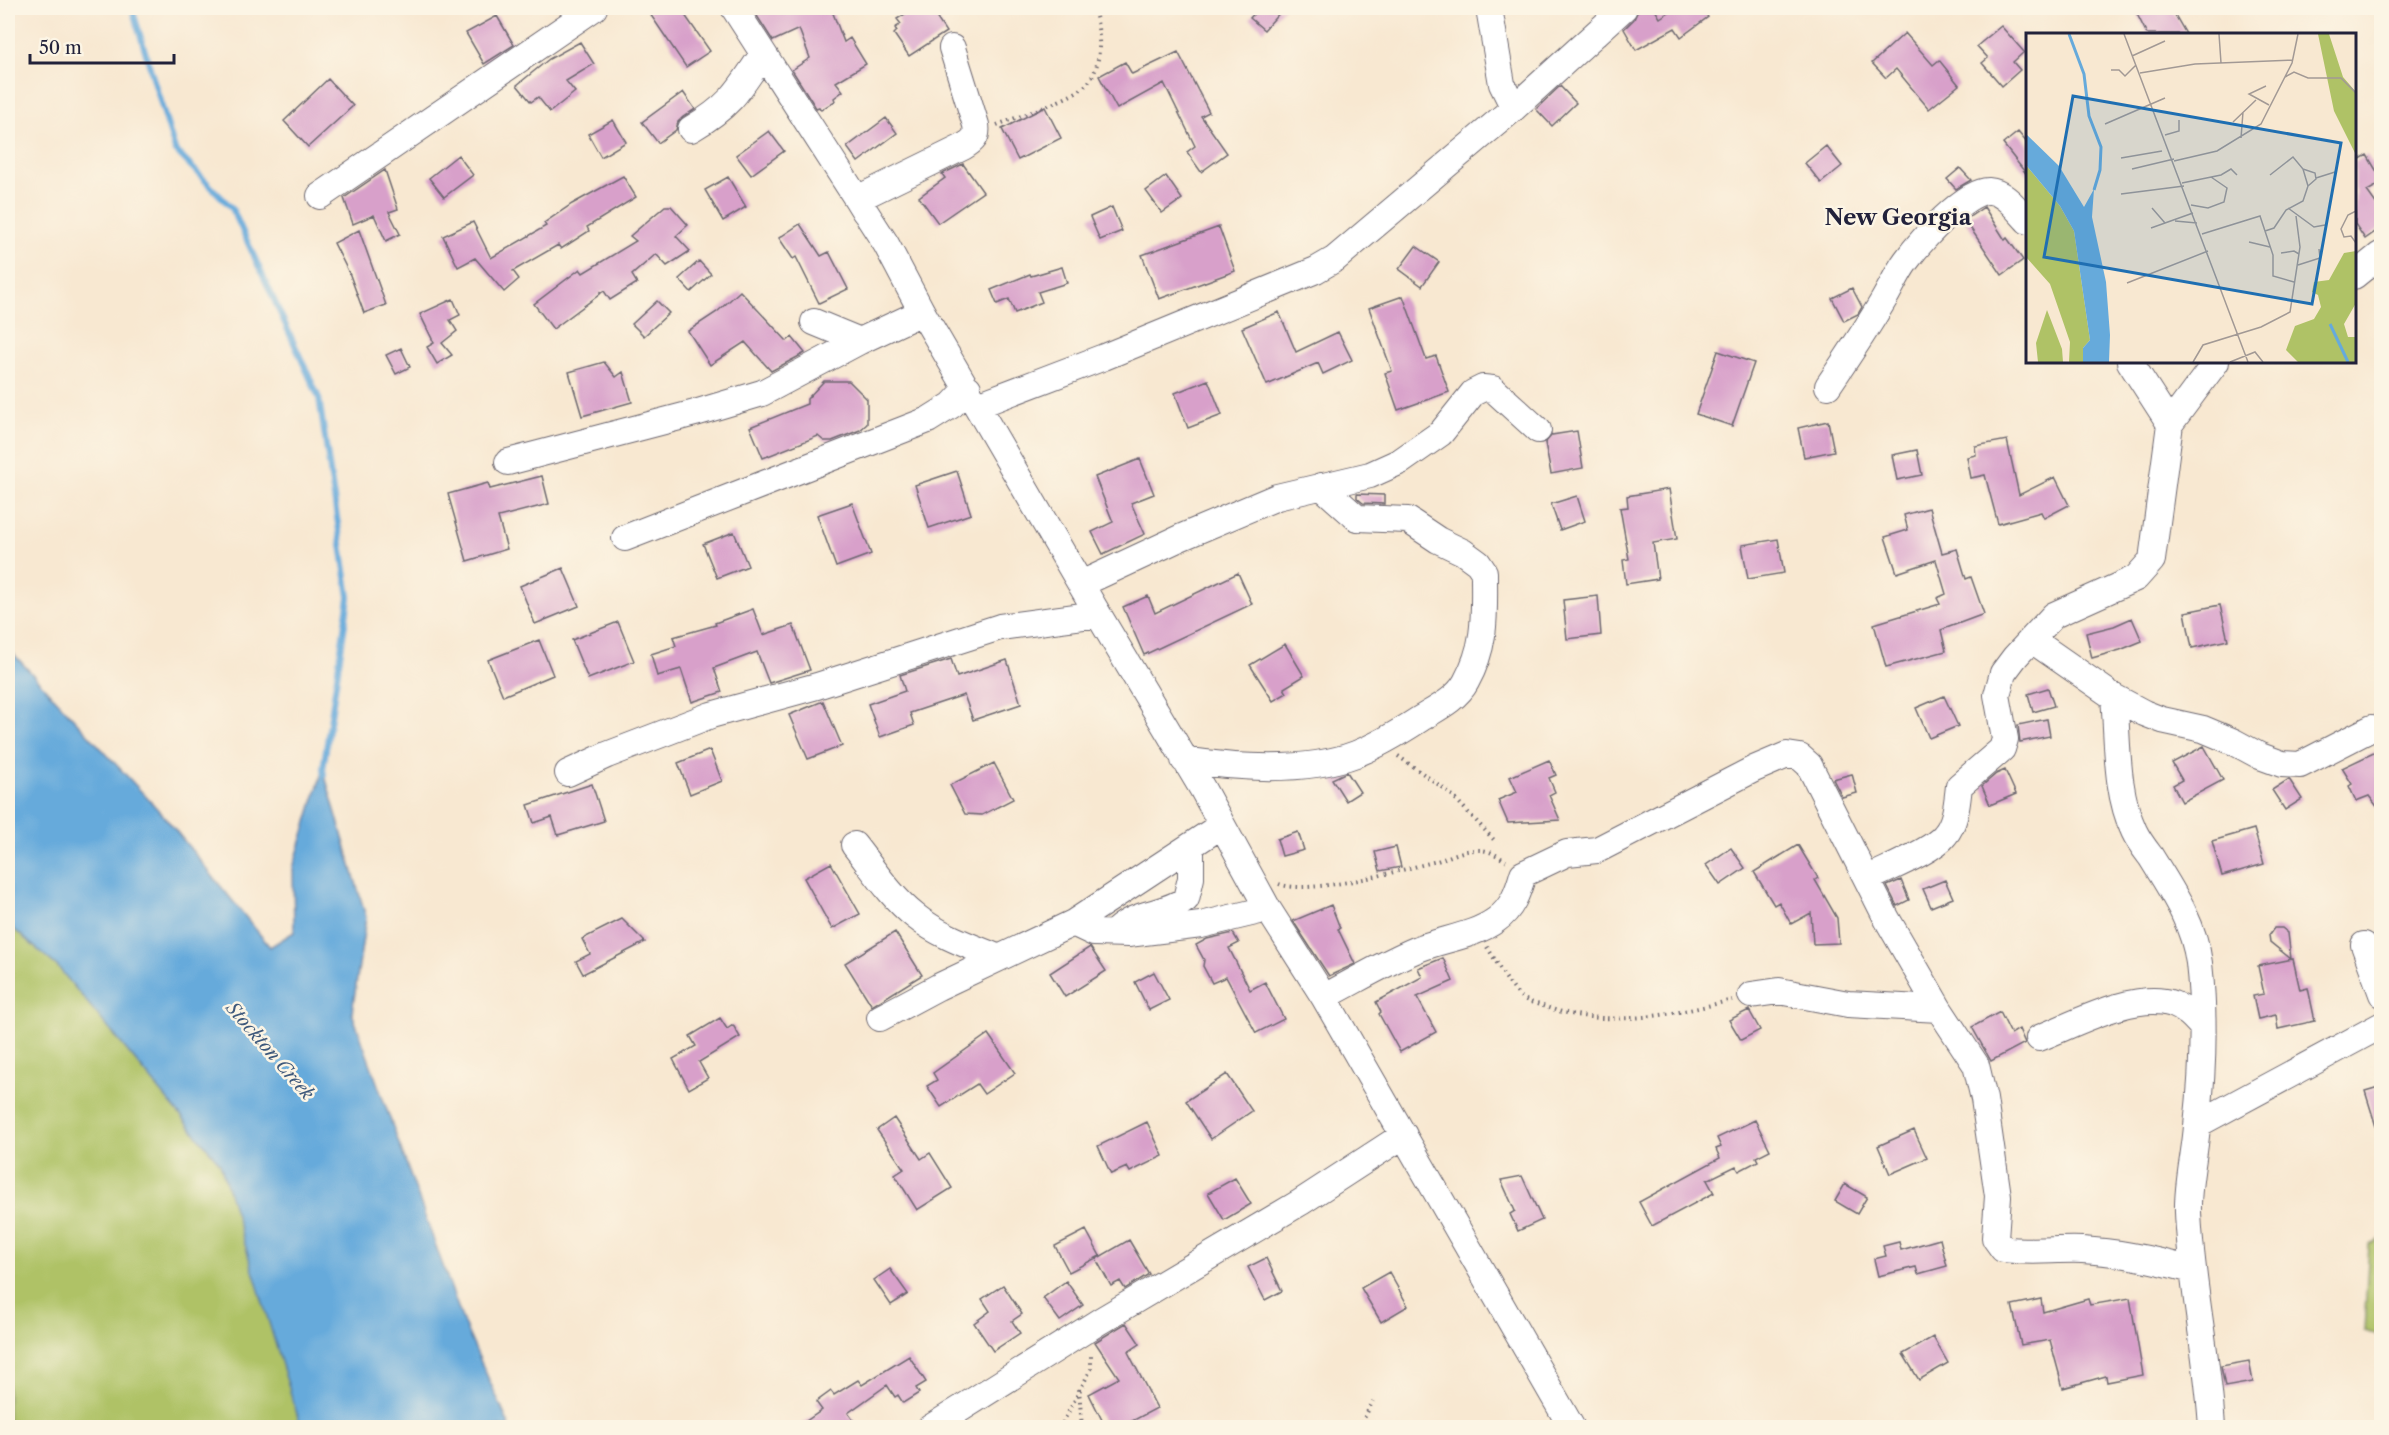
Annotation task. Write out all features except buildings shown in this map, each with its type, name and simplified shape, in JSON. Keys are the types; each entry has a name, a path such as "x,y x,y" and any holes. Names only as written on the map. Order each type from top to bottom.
{"street":[{"path":"320,196 594,8"},
{"path":"734,8 886,244"},
{"path":"1489,8 1502,84 1515,108"},
{"path":"625,538 928,420 952,405 973,396 1104,357 1316,270 1335,259 1515,108 1624,8"},
{"path":"952,48 977,133 972,141 857,199 886,244 922,312 1222,825 1268,909 1324,997 1572,1428"},
{"path":"691,129 725,107 738,92 762,54"},
{"path":"1828,386 1883,301 1905,262 1957,207 1980,191 1992,191 2009,200 2026,219"},
{"path":"2356,275 2380,255"},
{"path":"508,462 762,393 860,341 922,312"},
{"path":"814,322 860,341"},
{"path":"2131,363 2170,424"},
{"path":"1867,879 1923,851 1944,837 1956,811 1959,786 2002,749 2005,738 1997,695 2003,673 2054,615 2136,578 2152,560 2170,424 2215,363"},
{"path":"1081,584 1229,516 1277,497 1370,475 1401,461 1441,433 1473,393 1483,388 1493,388 1538,430"},
{"path":"1184,760 1238,766 1288,766 1336,759 1376,745 1446,703 1465,685 1483,640 1484,572 1478,562 1408,520 1357,518 1321,486"},
{"path":"568,773 607,755 711,716 817,686 1000,627 1098,614"},
{"path":"2032,640 2114,697 2144,713 2162,720 2203,729 2282,764 2300,765 2372,728"},
{"path":"2114,697 2121,782 2127,811 2134,831 2190,925 2199,962 2202,1027 2198,1124 2188,1209 2192,1270 2210,1394 2212,1428"},
{"path":"1324,997 1402,955 1476,930 1496,920 1517,896 1523,874 1567,853 1597,850 1787,755 1800,757 1809,765 1887,920 1939,1009 1976,1065 1984,1099 1998,1196 1995,1238 2003,1249 2084,1250 2141,1256 2192,1270"},
{"path":"880,1018 938,987 1073,923 1222,825"},
{"path":"854,845 895,897 915,916 948,938 999,958"},
{"path":"1112,934 1129,919 1170,908 1186,899 1191,878 1191,846"},
{"path":"1073,923 1094,933 1159,931 1201,925 1268,909"},
{"path":"2364,945 2382,994"},
{"path":"1751,995 1779,991 1848,1004 1939,1009"},
{"path":"2039,1038 2122,1006 2152,1000 2173,1004 2188,1012 2202,1027"},
{"path":"2198,1124 2382,1025"},
{"path":"930,1428 1301,1202 1404,1135"}],"path":[{"path":"1023,114 1064,98 1086,86 1096,69 1100,30 1094,8"},
{"path":"1376,745 1397,755 1449,792 1496,842"},
{"path":"1272,882 1293,888 1305,888 1374,876 1440,860 1462,851 1477,849 1489,851 1523,874"},
{"path":"1476,930 1507,980 1522,998 1552,1010 1595,1019 1618,1020 1676,1012 1751,995"},
{"path":"1060,1428 1091,1369 1091,1328"},
{"path":"1079,1388 1083,1428"},
{"path":"1359,1428 1373,1401"}],"green space":[{"path":"8,924 58,967 220,1163 322,1427 8,1427"},
{"path":"2382,1239 2381,1336 2364,1331 2369,1244"}],"water":[{"name":"Stockton Creek","path":"8,648 164,816 270,947 294,932 293,868 323,769 366,917 352,1013 464,1324 510,1427 301,1427 220,1163 58,967 8,924"}],"waterway":[{"path":"132,8 175,150 232,208 319,398 349,597 323,769 324,776"}],"district":[{"name":"New Georgia","path":"1898,217"}]}
